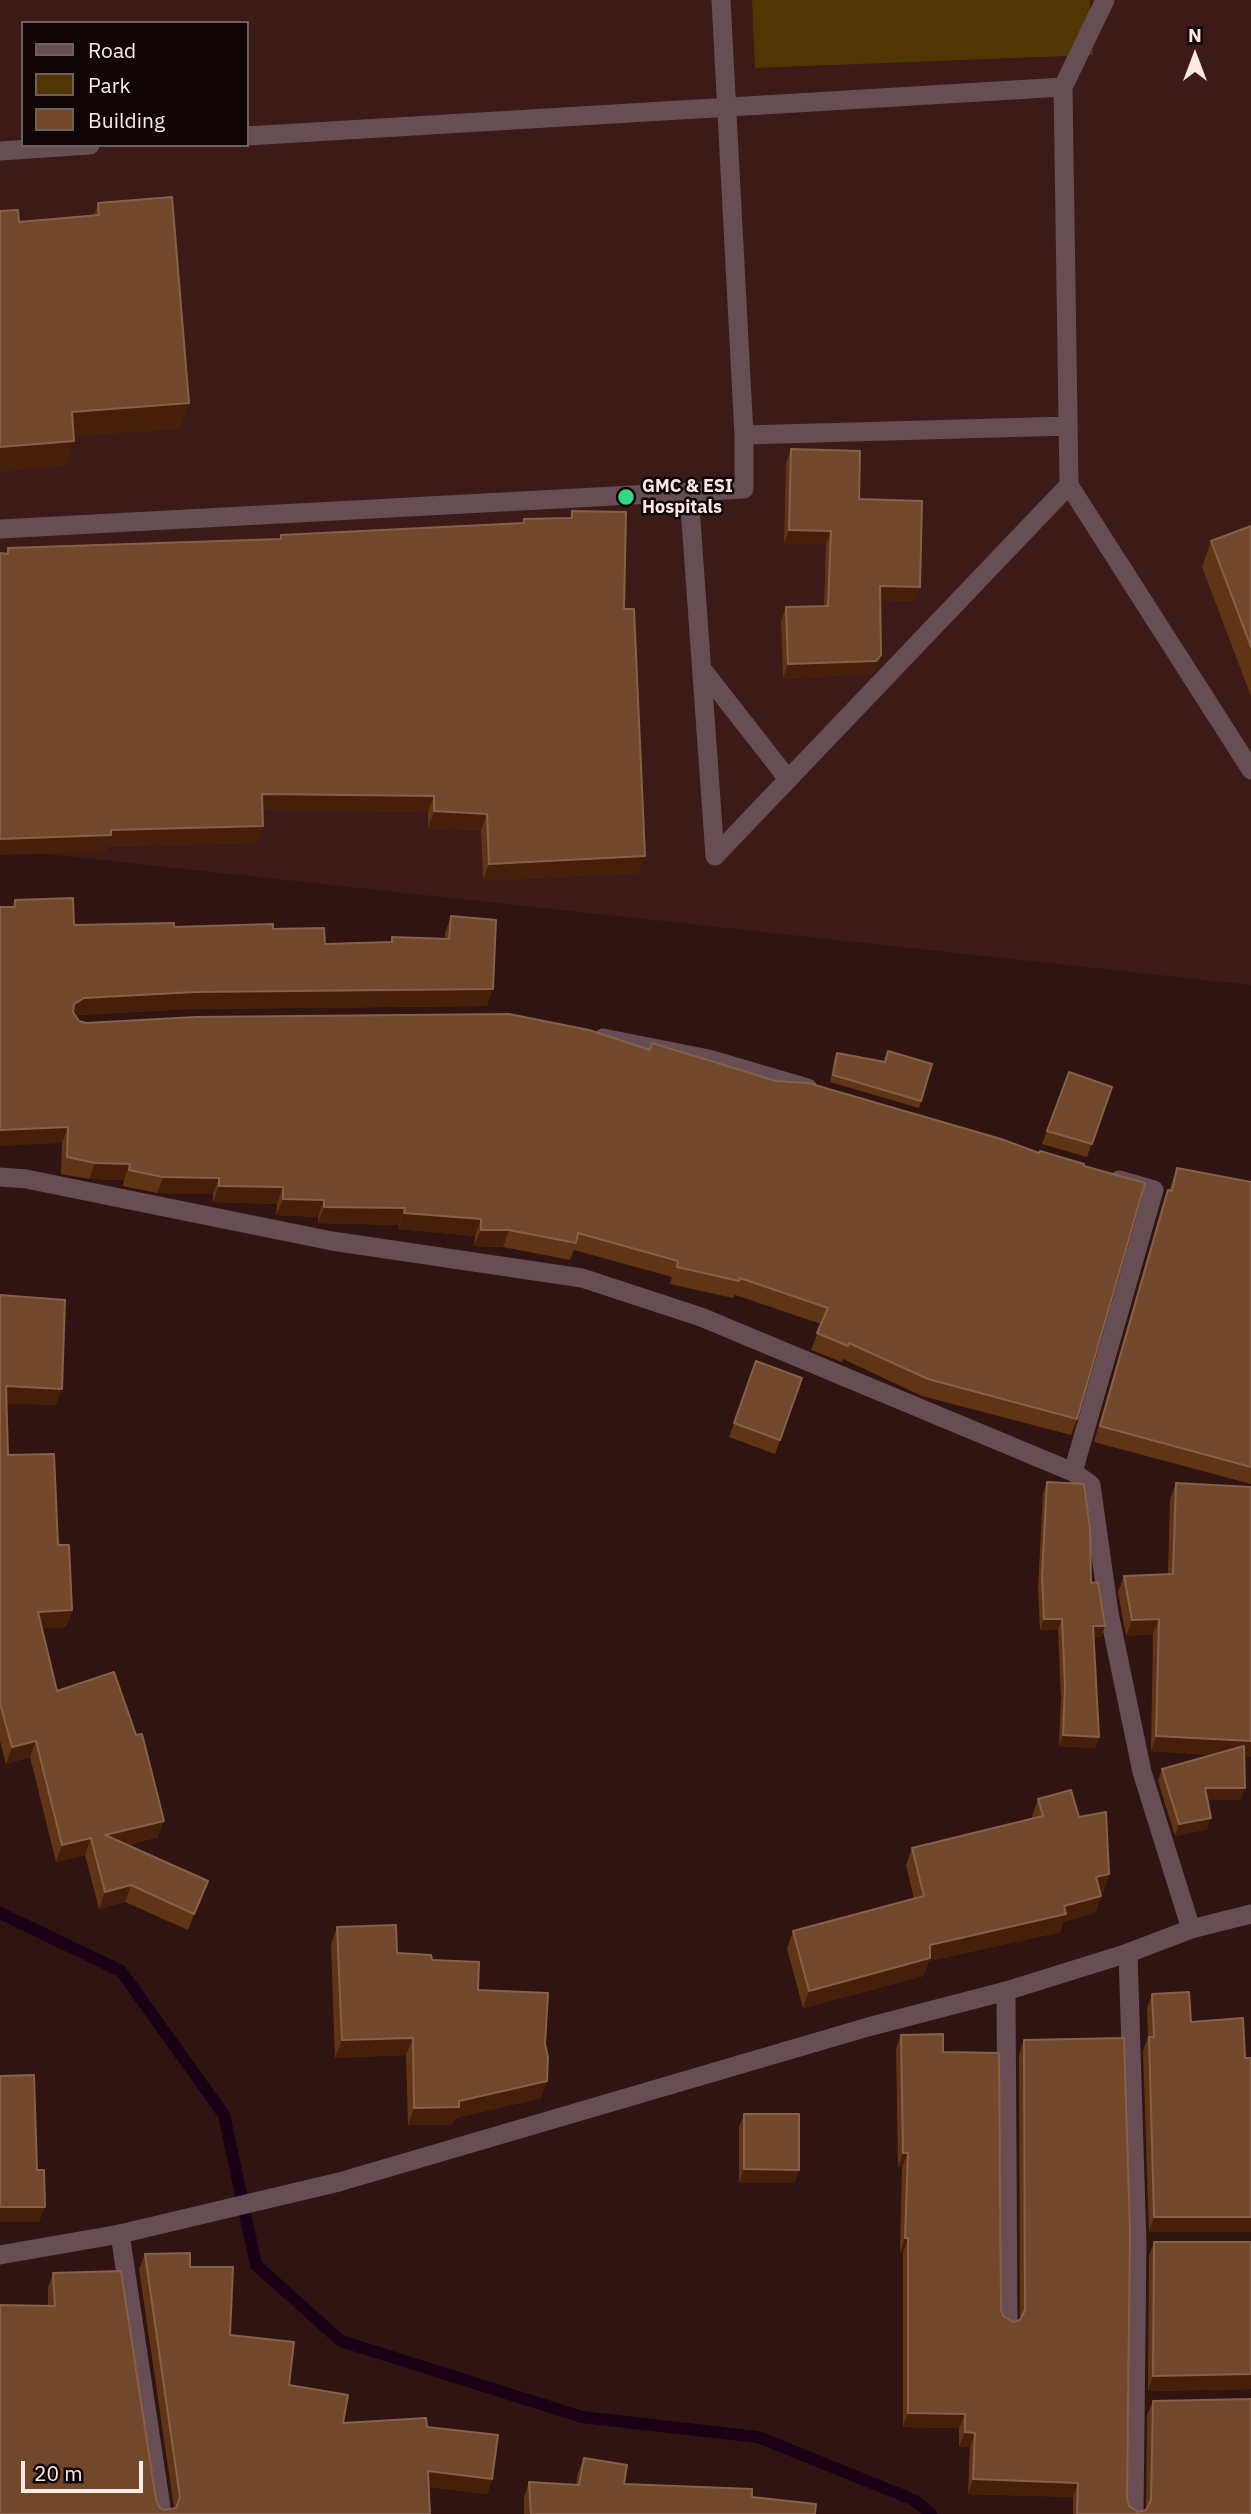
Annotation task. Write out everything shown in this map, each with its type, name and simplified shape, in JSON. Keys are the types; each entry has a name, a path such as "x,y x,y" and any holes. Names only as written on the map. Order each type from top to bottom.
{"street":[{"path":"0,529 744,489 744,435 721,0"},
{"path":"1105,0 1063,87 1069,485 1251,770"},
{"path":"248,136 1063,87"},
{"path":"0,151 60,147"},
{"path":"744,435 1069,426"},
{"path":"689,493 715,856 1069,485"},
{"path":"702,669 788,779"},
{"path":"586,1034 709,1059 827,1094"},
{"path":"1073,1472 1154,1190 1102,1175"},
{"path":"0,1177 26,1179 332,1241 582,1278 701,1317 1073,1472 1091,1485 1109,1613 1142,1772 1191,1929"},
{"path":"0,2255 120,2234 339,2182 869,2027 1006,1991 1128,1953 1191,1929 1251,1914"},
{"path":"1128,1953 1142,2403 1134,2514"},
{"path":"1006,1991 1008,2324"},
{"path":"120,2234 162,2514"},
{"path":"1137,2244 1162,2244"}],"shaded area":[{"name":"GMC & ESI Hospitals","path":"0,0 1251,0 1251,985 0,849"}],"green space":[{"path":"752,0 1090,0 1093,55 755,68"}],"building":[{"path":"172,197 189,403 72,412 74,441 0,447 0,211 18,210 19,222 99,215 98,203"},
{"path":"791,449 860,451 859,499 922,501 920,587 880,586 881,655 876,661 788,664 786,607 828,606 831,531 789,530"},
{"path":"572,511 626,512 624,609 634,609 645,856 489,864 487,814 434,811 434,796 262,794 263,826 111,830 111,835 0,839 0,553 8,554 8,548 281,539 281,535 524,523 524,519 572,518"},
{"path":"1251,526 1251,647 1211,541"},
{"path":"73,898 74,925 174,923 174,927 273,924 273,929 324,928 325,944 392,942 392,937 449,939 451,916 496,920 493,989 195,992 84,998 74,1004 73,1012 79,1021 86,1023 196,1017 509,1014 589,1030 650,1050 652,1043 776,1081 808,1083 1145,1183 1077,1419 928,1379 849,1343 848,1346 817,1333 828,1308 740,1278 739,1281 677,1267 678,1261 578,1233 576,1243 509,1230 481,1230 481,1219 404,1213 405,1208 324,1207 324,1200 283,1199 283,1187 219,1186 219,1178 163,1177 129,1170 130,1164 95,1163 67,1157 68,1127 0,1130 0,907 15,907 15,900"},
{"path":"888,1051 932,1064 921,1101 833,1075 837,1053 885,1062"},
{"path":"1069,1072 1112,1087 1092,1144 1047,1131"},
{"path":"1177,1168 1251,1182 1251,1467 1100,1426 1168,1190 1172,1191"},
{"path":"0,1295 65,1300 62,1389 6,1386 8,1455 54,1454 58,1545 69,1545 72,1610 38,1612 57,1691 114,1672 136,1735 142,1734 164,1821 105,1835 208,1881 194,1914 131,1885 105,1892 91,1838 62,1845 36,1741 12,1747 0,1703"},
{"path":"756,1361 802,1378 780,1440 734,1423"},
{"path":"1047,1482 1084,1484 1090,1529 1091,1583 1098,1582 1105,1626 1093,1626 1099,1737 1063,1735 1065,1686 1062,1619 1044,1619 1042,1577"},
{"path":"1176,1483 1251,1487 1251,1741 1156,1736 1159,1619 1132,1620 1124,1576 1173,1574"},
{"path":"1244,1746 1245,1788 1205,1788 1211,1818 1179,1824 1162,1769"},
{"path":"1071,1790 1079,1817 1106,1812 1109,1874 1096,1877 1101,1896 1064,1906 1066,1914 930,1945 930,1958 809,1991 793,1931 924,1896 912,1848 1043,1816 1038,1799"},
{"path":"396,1925 397,1953 431,1955 432,1960 479,1962 478,1990 548,1993 545,2044 548,2057 547,2081 459,2101 459,2107 414,2108 413,2038 342,2040 337,1927"},
{"path":"1189,1992 1191,2022 1243,2018 1245,2058 1251,2058 1251,2217 1154,2217 1149,2037 1154,2037 1152,1994"},
{"path":"943,2034 943,2052 999,2053 1001,2310 1003,2316 1013,2322 1020,2320 1025,2310 1024,2040 1124,2038 1130,2230 1127,2499 1129,2506 1138,2512 1146,2510 1151,2500 1153,2401 1251,2399 1251,2514 1077,2514 1078,2483 973,2479 975,2433 965,2432 965,2414 908,2413 908,2238 905,2238 908,2153 903,2153 901,2035"},
{"path":"34,2075 37,2170 44,2170 45,2207 0,2207 0,2076"},
{"path":"744,2114 799,2114 799,2170 744,2169"},
{"path":"1154,2242 1251,2242 1251,2374 1153,2376"},
{"path":"190,2253 190,2267 233,2267 230,2335 294,2342 289,2385 348,2395 343,2423 426,2418 427,2427 498,2435 492,2479 428,2471 430,2514 0,2514 0,2305 55,2306 53,2273 121,2271 156,2500 164,2510 176,2508 180,2497 145,2254"},
{"path":"584,2458 627,2465 624,2484 752,2489 752,2497 816,2504 815,2514 531,2514 529,2482 579,2485"}],"waterway":[{"path":"0,1913 121,1971 224,2115 256,2265 341,2341 582,2417 758,2437 914,2500 931,2514"}],"place":[{"name":"GMC & ESI Hospitals","path":"626,497"}]}
